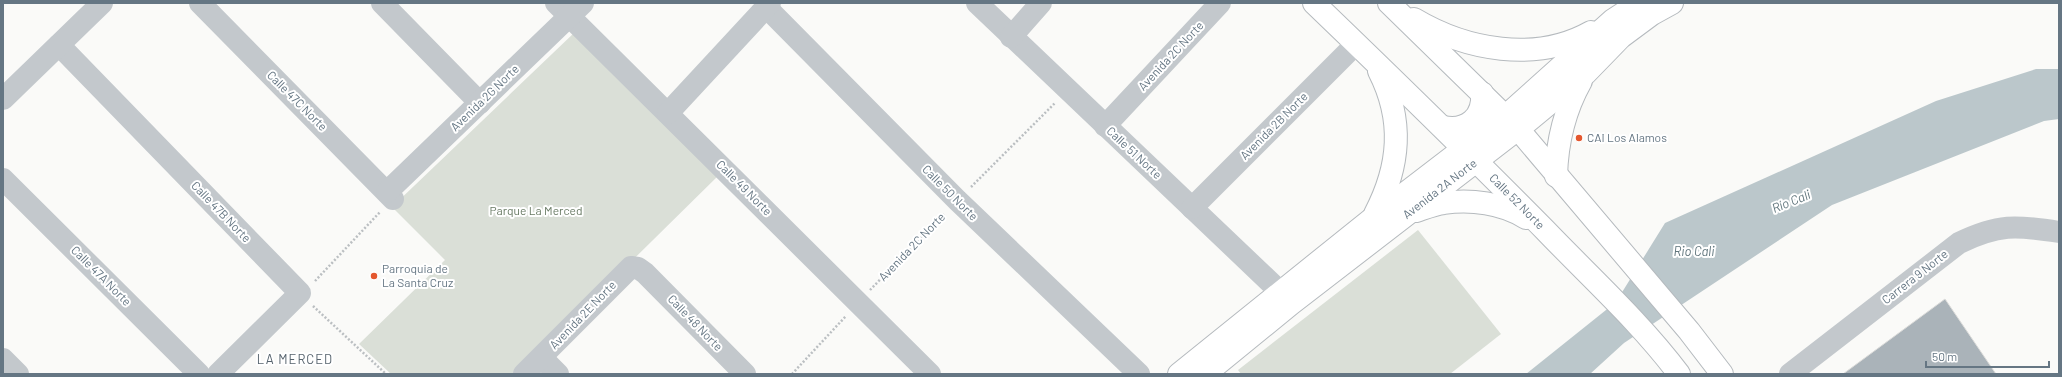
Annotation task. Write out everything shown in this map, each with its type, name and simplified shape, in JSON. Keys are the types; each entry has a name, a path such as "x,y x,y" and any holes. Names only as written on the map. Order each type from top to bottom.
{"main road":[{"name":"Calle 52 Norte","path":"1314,3 1443,127 1591,277 1665,355 1679,374"},
{"path":"1390,3 1428,27 1458,40 1490,47 1522,50 1553,48 1580,38 1613,20"},
{"path":"1390,3 1482,93 1510,128 1549,184 1571,193"},
{"name":"Avenida 2A Norte","path":"1510,128 1613,20 1639,3"},
{"name":"Avenida 2A Norte","path":"1179,374 1286,297 1381,222 1470,155 1586,73 1621,37 1652,14 1672,3"},
{"path":"1375,63 1387,87 1394,113 1396,140 1394,167 1386,193 1381,222 1443,203 1472,201 1499,206 1524,216 1545,231"},
{"path":"1556,176 1557,154 1566,112 1586,73"},
{"path":"1443,127 1461,128 1473,122 1481,111 1483,102 1482,93"},
{"path":"1510,128 1571,193 1689,331 1722,374"},
{"name":"Avenida 2A Norte","path":"1205,374 1286,297"}],"street":[{"path":"3,99 102,3"},
{"name":"Calle 47C Norte","path":"200,3 390,196"},
{"path":"382,3 480,103"},
{"name":"Calle 51 Norte","path":"977,3 1286,297"},
{"path":"1011,37 1041,3"},
{"name":"Avenida 2C Norte","path":"1105,126 1220,3"},
{"path":"668,113 768,5"},
{"name":"Calle 50 Norte","path":"768,5 957,200 1139,374"},
{"name":"Avenida 2G Norte","path":"390,196 570,7"},
{"name":"Calle 49 Norte","path":"570,7 668,113 930,374"},
{"name":"Avenida 2B Norte","path":"1192,208 1356,44"},
{"name":"Calle 47B Norte","path":"59,45 301,294"},
{"name":"Calle 47A Norte","path":"3,179 200,374"},
{"name":"Carrera 9 Norte","path":"1790,374 1959,243 1980,233 2010,227 2059,232"},
{"name":"Avenida 2E Norte","path":"524,374 542,358 625,272 631,267 638,268 645,273"},
{"name":"Calle 48 Norte","path":"645,273 745,374"},
{"path":"218,374 301,294"},
{"path":"542,358 558,374"},
{"path":"3,359 18,374"}],"path":[{"name":"Avenida 2C Norte","path":"792,374 957,200 1068,90"},
{"path":"386,374 301,294 390,196"}],"green space":[{"name":"Parque La Merced","path":"575,32 720,174 517,374 391,374 359,344 445,260 392,207"},
{"path":"1418,230 1501,334 1450,374 1241,374 1238,370"}],"water":[{"name":"Rio Cali","path":"2036,69 2059,69 2059,119 2044,121 1832,205 1624,343 1590,374 1526,374 1616,302 1665,223 1936,101"}],"building":[{"path":"1945,299 1996,374 1843,374"}],"place":[{"name":"CAI Los Alamos","path":"1579,138"},
{"name":"Parroquia de La Santa Cruz","path":"374,276"}],"district":[{"name":"LA MERCED","path":"295,359"}],"water label":[{"name":"Río Cali","path":"1791,201"}]}
